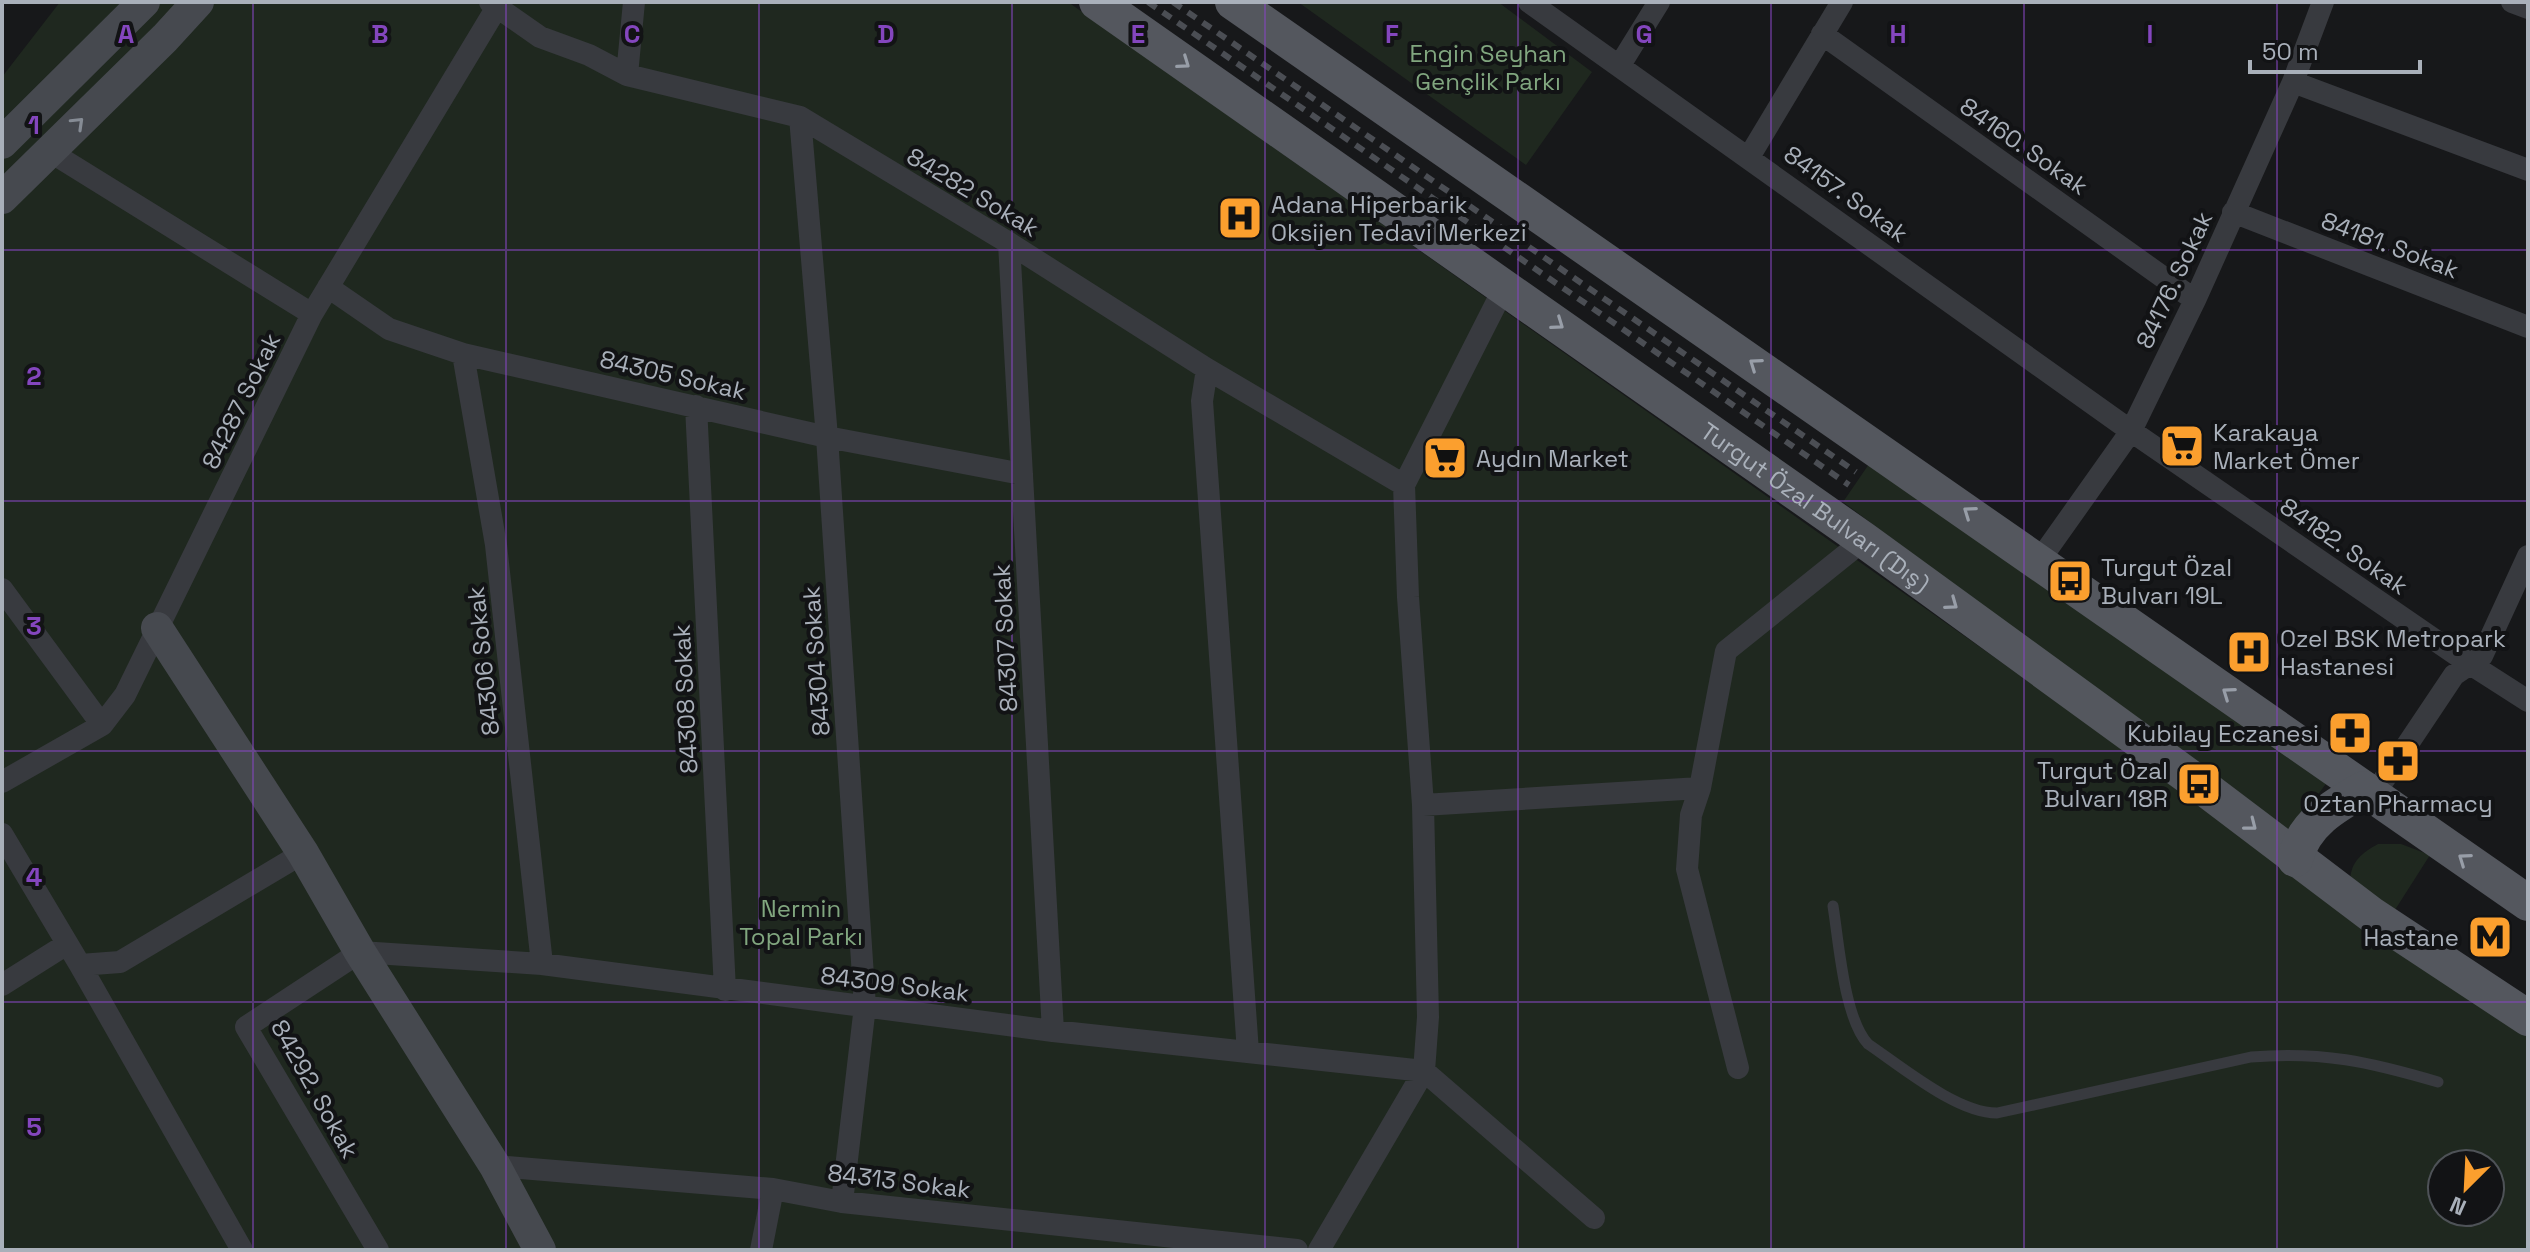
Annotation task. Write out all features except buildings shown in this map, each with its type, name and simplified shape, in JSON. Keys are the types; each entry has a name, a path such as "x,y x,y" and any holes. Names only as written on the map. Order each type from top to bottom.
{"main road":[{"name":"Turgut Özal Bulvarı (Dış)","path":"1097,2 1864,540 2199,784 2384,924 2528,1018"},
{"path":"1245,5 2528,903"},
{"path":"2295,859 2298,846 2310,828 2331,807 2369,793"}],"street":[{"path":"7,130 144,2"},
{"path":"2,198 198,2"},
{"path":"627,75 634,2"},
{"name":"84157. Sokak","path":"1529,2 2131,431"},
{"path":"1620,65 1659,2"},
{"path":"1749,157 1842,2"},
{"name":"84176. Sokak","path":"2039,561 2131,431 2195,300 2293,82 2323,2"},
{"path":"2512,2 2528,8"},
{"name":"84282 Sokak","path":"494,4 540,37 589,55 627,75 800,117 1009,243 1207,369 1404,485"},
{"name":"84287 Sokak","path":"2,782 102,725 125,695 312,314 494,4"},
{"name":"84160. Sokak","path":"1822,34 2195,300"},
{"path":"2293,82 2528,170"},
{"name":"84304 Sokak","path":"800,117 827,437 865,1006 842,1202"},
{"path":"49,151 312,314"},
{"name":"84181. Sokak","path":"2233,212 2528,327"},
{"name":"84307 Sokak","path":"1009,243 1053,1031"},
{"path":"1319,1250 1424,1071 1428,1017 1423,805 1408,597 1404,485 1505,286"},
{"name":"84305 Sokak","path":"328,287 389,329 463,354 827,437 1022,474"},
{"name":"84306 Sokak","path":"463,354 496,545 542,964"},
{"path":"1207,369 1202,401 1248,1052"},
{"name":"84308 Sokak","path":"696,406 725,990"},
{"name":"84182. Sokak","path":"2131,431 2528,701"},
{"path":"1738,1068 1687,869 1691,815 1700,788 1726,651 1864,540"},
{"path":"2369,793 2454,675 2482,656 2528,556"},
{"path":"2,589 102,725"},
{"path":"157,628 303,853 360,952 495,1166 540,1250"},
{"path":"1423,805 1700,788"},
{"path":"2,834 242,1250"},
{"path":"80,965 120,962 303,853"},
{"path":"2,985 67,944"},
{"name":"84309 Sokak","path":"360,952 542,964 1053,1031 1424,1071"},
{"name":"84292. Sokak","path":"360,952 246,1027 378,1250"},
{"path":"1424,1071 1594,1218"},
{"name":"84313 Sokak","path":"495,1166 773,1189 842,1202 1297,1250"},
{"path":"761,1250 773,1189"}],"lane":[{"path":"1833,906 1852,1017 1861,1037 1956,1103 1975,1111 1997,1113 2251,1057 2282,1054 2364,1061 2438,1082"}],"green space":[{"name":"Nermin Topal Parkı","path":"60,2 1068,2 2291,867 2528,1018 2528,1250 2,1250 2,77"},
{"name":"Engin Seyhan Gençlik Parkı","path":"1298,2 1498,2 1592,72 1526,165"},
{"path":"1869,464 2328,781 2311,804 2303,846 1843,502"},
{"path":"2378,844 2401,844 2430,855 2393,913 2350,881 2358,858"}],"railway":[{"path":"1148,2 1849,485"},
{"path":"1173,2 1856,472"}],"place":[{"name":"Adana Hiperbarik Oksijen Tedavi Merkezi","path":"1240,218"},
{"name":"Karakaya Market Ömer","path":"2182,446"},
{"name":"Aydın Market","path":"1445,458"},
{"name":"Turgut Özal Bulvarı 19L","path":"2070,581"},
{"name":"Ozel BSK Metropark Hastanesi","path":"2249,652"},
{"name":"Kubilay Eczanesi","path":"2350,733"},
{"name":"Oztan Pharmacy","path":"2398,761"},
{"name":"Turgut Özal Bulvarı 18R","path":"2199,784"},
{"name":"Hastane","path":"2490,937"}]}
